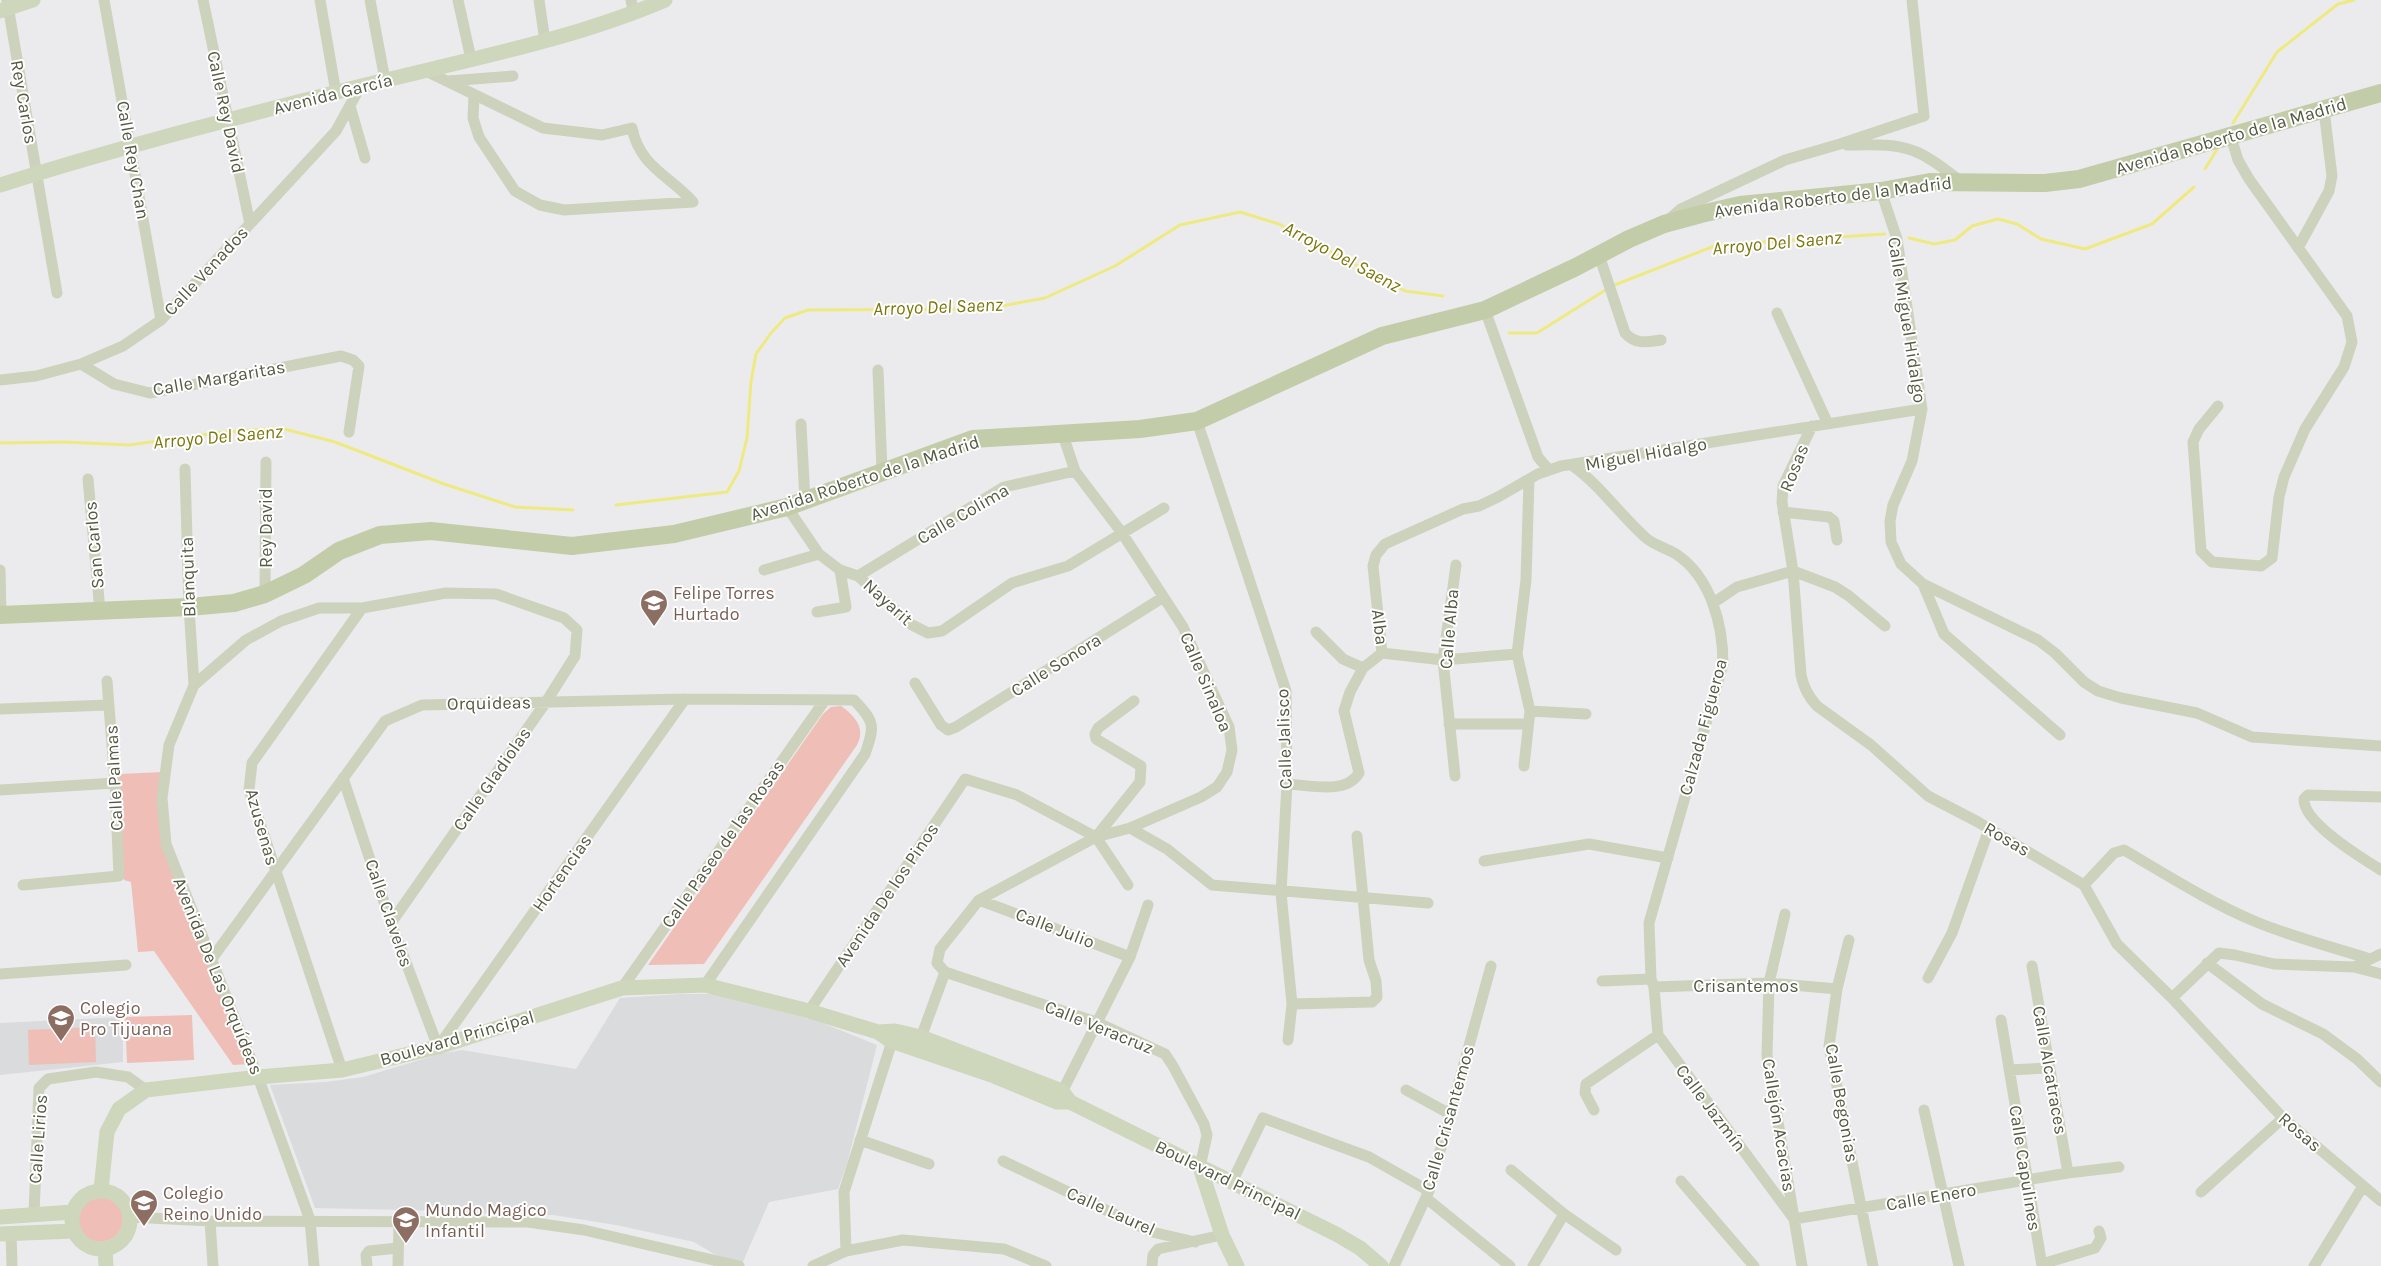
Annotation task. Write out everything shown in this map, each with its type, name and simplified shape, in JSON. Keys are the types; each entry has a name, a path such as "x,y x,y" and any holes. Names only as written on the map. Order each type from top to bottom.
{"main road":[{"name":"Avenida Roberto de la Madrid","path":"1,615 189,607 234,603 265,594 304,575 339,551 380,535 432,531 572,546 674,534 788,507 973,439 1140,429 1197,421 1382,336 1485,310 1629,239 1664,224 1740,205 1881,191 1930,182 2061,182 2231,137 2381,93"}],"street":[{"path":"5,6 33,0"},
{"name":"Calle Rey Chan","path":"104,0 161,320"},
{"name":"Calle Rey David","path":"203,0 226,119 250,224"},
{"path":"320,0 336,93"},
{"path":"370,0 385,80"},
{"path":"458,0 471,59"},
{"path":"539,0 545,41"},
{"name":"Avenida García","path":"0,185 226,119 545,41 632,7 665,0"},
{"path":"1664,224 1681,208 1785,160 1924,116 1912,0"},
{"name":"Rey Carlos","path":"5,6 58,293"},
{"path":"426,71 543,128 602,136 632,128 636,145 648,163 684,192 693,202 564,210 540,205 515,191 479,137 473,118 474,96"},
{"path":"448,81 513,76"},
{"name":"Calle Venados","path":"0,380 36,376 80,364 123,346 161,320 336,131 360,87"},
{"path":"350,106 365,158"},
{"path":"2298,248 2329,191 2332,176 2324,110"},
{"path":"2218,406 2199,429 2193,442 2201,551 2212,562 2261,566 2272,558 2278,497 2284,477 2305,429 2344,367 2352,342 2347,316 2249,180 2238,160 2231,137"},
{"path":"1840,144 1890,146 1913,150 1929,158 1961,181"},
{"name":"Calle Miguel Hidalgo","path":"1881,191 1897,239 1922,409 1912,461 1901,490 1892,505 1890,521 1891,542 1901,564 1923,584 2038,640 2055,653 2084,682 2098,691 2121,698 2197,713 2252,737 2381,746"},
{"path":"1599,255 1611,286 1625,333 1630,338 1642,343 1662,340"},
{"path":"1485,310 1538,457 1548,469"},
{"path":"1777,313 1828,424"},
{"name":"Calle Margaritas","path":"80,364 114,384 150,393 341,356 353,360 359,366 349,432"},
{"path":"878,370 882,471"},
{"name":"Miguel Hidalgo","path":"1385,544 1462,509 1479,506 1548,469 1922,409"},
{"name":"Calle Jalisco","path":"1197,421 1286,691 1287,784 1281,893 1292,1004 1288,1040"},
{"path":"801,424 805,501"},
{"name":"Rosas","path":"1812,426 1784,486 1783,512 1793,571 1801,675 1804,689 1810,698 1817,706 1871,745 1928,796 2084,885 2117,944 2172,998 2283,1118 2381,1201"},
{"name":"Calle Sinaloa","path":"980,900 1096,837 1130,828 1201,797 1217,787 1228,772 1232,750 1229,727 1183,628 1122,534 1075,471 1063,435"},
{"name":"Rey David","path":"265,594 266,462"},
{"name":"Calzada Figueroa","path":"1573,466 1598,485 1648,540 1676,554 1695,569 1713,603 1723,642 1723,664 1648,923 1653,983"},
{"name":"Blanquita","path":"185,469 189,607 194,685"},
{"name":"Calle Colima","path":"858,576 1004,487 1075,471"},
{"name":"San Carlos","path":"88,479 100,611"},
{"path":"1524,766 1530,711 1517,654 1526,580 1530,479"},
{"name":"Nayarit","path":"788,507 820,554 840,570 858,576 912,626 928,632 942,631 1012,583 1068,566 1122,534"},
{"path":"1122,534 1164,508"},
{"path":"1783,512 1829,517 1834,521 1837,540"},
{"name":"Alba","path":"1385,544 1376,554 1373,566 1382,653 1443,660 1517,654"},
{"path":"764,570 820,554"},
{"name":"Calle Alba","path":"1456,565 1443,660 1456,776"},
{"path":"0,570 1,615"},
{"path":"817,612 846,607 840,570"},
{"path":"1713,603 1737,587 1793,571 1835,586 1885,626"},
{"name":"Calle Miguel Hidalgo","path":"1923,584 1944,634 2060,735"},
{"name":"Calle Gladiolas","path":"362,608 446,593 496,594 564,618 577,630 575,656 546,702 391,923"},
{"name":"Calle Sonora","path":"915,683 941,725 948,730 956,728 1162,598"},
{"path":"194,685 246,640 281,621 319,608 362,608"},
{"name":"Azusenas","path":"342,1070 249,790 252,763 362,608"},
{"path":"1316,632 1343,659 1363,668"},
{"path":"1287,784 1343,787 1354,782 1359,773 1344,711 1350,692 1363,668 1382,653"},
{"name":"Calle Palmas","path":"23,885 119,876 115,783 107,681"},
{"name":"Avenida De Las Orquídeas","path":"194,685 169,745 162,798 166,844 258,1077 310,1220 314,1266"},
{"name":"Orquideas","path":"211,960 385,721 422,705 685,699 854,700 868,715 873,732 865,754 706,986"},
{"name":"Hortencias","path":"438,1047 685,699"},
{"name":"Calle Paseo de las Rosas","path":"622,988 825,700"},
{"path":"1128,885 1096,837 1140,782 1141,766 1096,740 1095,734 1098,728 1134,701"},
{"path":"1,709 110,705"},
{"path":"1530,711 1586,714"},
{"path":"1449,724 1528,724"},
{"name":"Calle Claveles","path":"343,778 391,923 438,1047"},
{"name":"Avenida De los Pinos","path":"809,1011 965,779 1017,795 1096,837"},
{"path":"0,790 115,783"},
{"path":"2381,797 2308,795 2304,799 2303,805 2312,817 2331,835 2381,870"},
{"path":"1130,828 1167,849 1212,885 1281,893 1428,904"},
{"path":"1928,978 1952,933 1989,830"},
{"path":"1292,1004 1372,1002 1377,997 1376,981 1369,960 1365,899 1357,836"},
{"path":"1484,861 1589,844 1668,858"},
{"path":"2084,885 2114,853 2124,850 2208,899 2254,921 2287,933 2376,956"},
{"path":"919,1043 944,972 937,963 940,950 980,900"},
{"name":"Calle Julio","path":"980,900 1130,957"},
{"path":"1063,1098 1096,1022 1130,957 1148,905"},
{"name":"Callejón Acacias","path":"1785,914 1769,983 1767,1056 1802,1266"},
{"name":"Calle Begonias","path":"1849,940 1837,989 1829,1046 1873,1266"},
{"path":"2172,998 2219,953 2274,964 2354,966 2381,974"},
{"path":"2354,966 2376,956"},
{"path":"2207,963 2262,1004 2323,1034 2357,1059 2381,1082"},
{"path":"0,974 126,964"},
{"name":"Calle Crisantemos","path":"1394,1266 1427,1195 1491,966"},
{"name":"Calle Alcatraces","path":"2032,966 2068,1173"},
{"name":"Calle Veracruz","path":"944,972 1096,1022 1164,1054 1173,1066 1204,1124 1207,1135 1200,1167"},
{"name":"Crisantemos","path":"1602,981 1769,983 1837,989"},
{"path":"1594,1110 1585,1093 1586,1084 1658,1036 1653,983"},
{"name":"Boulevard Principal","path":"100,1190 107,1132 119,1109 146,1090 258,1077 342,1070 438,1047 622,988 706,986 809,1011 919,1043 994,1076 1063,1098 1336,1234 1360,1248 1381,1266"},
{"name":"Calle Capulines","path":"2001,1020 2026,1180 2042,1265"},
{"path":"846,1251 844,1192 893,1036"},
{"name":"Calle Jazmín","path":"1658,1036 1794,1218"},
{"path":"2009,1070 2049,1068"},
{"name":"Calle Lirios","path":"34,1214 38,1088 48,1079 96,1072 128,1077 146,1090"},
{"path":"1406,1090 1450,1114"},
{"path":"1924,1110 1959,1266"},
{"path":"1232,1182 1263,1118 1369,1157 1427,1195 1510,1266"},
{"path":"2201,1192 2283,1118"},
{"path":"860,1140 929,1164"},
{"name":"Calle Laurel","path":"1004,1161 1152,1232 1195,1242 1222,1235"},
{"path":"1200,1167 1222,1235 1236,1266"},
{"name":"Calle Enero","path":"1794,1218 1862,1209 2068,1173 2119,1167"},
{"path":"1511,1170 1564,1214 1616,1250"},
{"path":"1681,1181 1754,1266"},
{"path":"2314,1266 2364,1186"},
{"path":"100,1190 111,1192 120,1198 127,1207 130,1217 129,1228 124,1238 116,1246 105,1249 86,1245 74,1231 72,1212 78,1201 88,1193 100,1190"},
{"path":"0,1217 72,1212"},
{"path":"1533,1266 1564,1214"},
{"path":"130,1217 210,1221 528,1222 584,1230 702,1263 739,1266"},
{"path":"210,1221 213,1266"},
{"path":"398,1266 399,1221"},
{"path":"12,1266 5,1233 74,1231"},
{"path":"2042,1265 2095,1248 2101,1238 2099,1231"},
{"path":"813,1266 825,1264 846,1251 904,1240 1004,1248 1046,1266"},
{"path":"1152,1266 1153,1255 1158,1248 1195,1242"},
{"path":"367,1266 366,1255 369,1251 398,1248"},
{"path":"105,1249 106,1266"}],"shaded area":[{"path":"841,706 858,723 860,733 857,745 704,964 648,965 823,714 831,707"},
{"path":"164,772 166,841 250,1064 233,1065 154,951 138,952 131,882 124,880 119,774"},
{"path":"713,994 820,1022 877,1045 847,1164 838,1189 769,1202 742,1264 714,1254 694,1242 616,1225 553,1215 315,1208 270,1085 326,1082 363,1077 440,1054 462,1050 576,1069 620,998"},
{"path":"192,1015 194,1060 127,1063 125,1017"},
{"name":"Colegio Pro Tijuana","path":"123,1017 123,1062 0,1075 0,1023"},
{"path":"95,1027 96,1062 29,1065 28,1030"},
{"path":"95,1196 105,1196 119,1206 123,1219 119,1232 113,1238 105,1242 95,1242 81,1232 77,1224 77,1214 87,1200"}],"waterway":[{"name":"Arroyo Del Saenz","path":"2233,123 2277,52 2338,4 2354,0"},
{"name":"Arroyo Del Saenz","path":"2205,169 2219,146"},
{"name":"Arroyo Del Saenz","path":"1909,238 1934,244 1955,240 1972,226 1998,219 2017,224 2041,239 2085,249 2152,224 2194,187"},
{"name":"Arroyo Del Saenz","path":"616,505 727,492 739,471 747,438 751,382 756,354 785,318 808,310 985,309 1045,298 1115,266 1180,225 1240,212 1279,224 1405,291 1443,296"},
{"name":"Arroyo Del Saenz","path":"1612,286 1717,245 1885,234"},
{"name":"Arroyo Del Saenz","path":"1509,333 1537,333 1607,289"},
{"name":"Arroyo Del Saenz","path":"0,443 64,442 129,445 216,433 280,428 335,442 444,484 515,507 573,510"}],"place":[{"name":"Felipe Torres Hurtado","path":"654,627"},
{"name":"Colegio Pro Tijuana","path":"61,1042"},
{"name":"Colegio Reino Unido","path":"144,1227"},
{"name":"Mundo Magico Infantil","path":"406,1244"}]}
